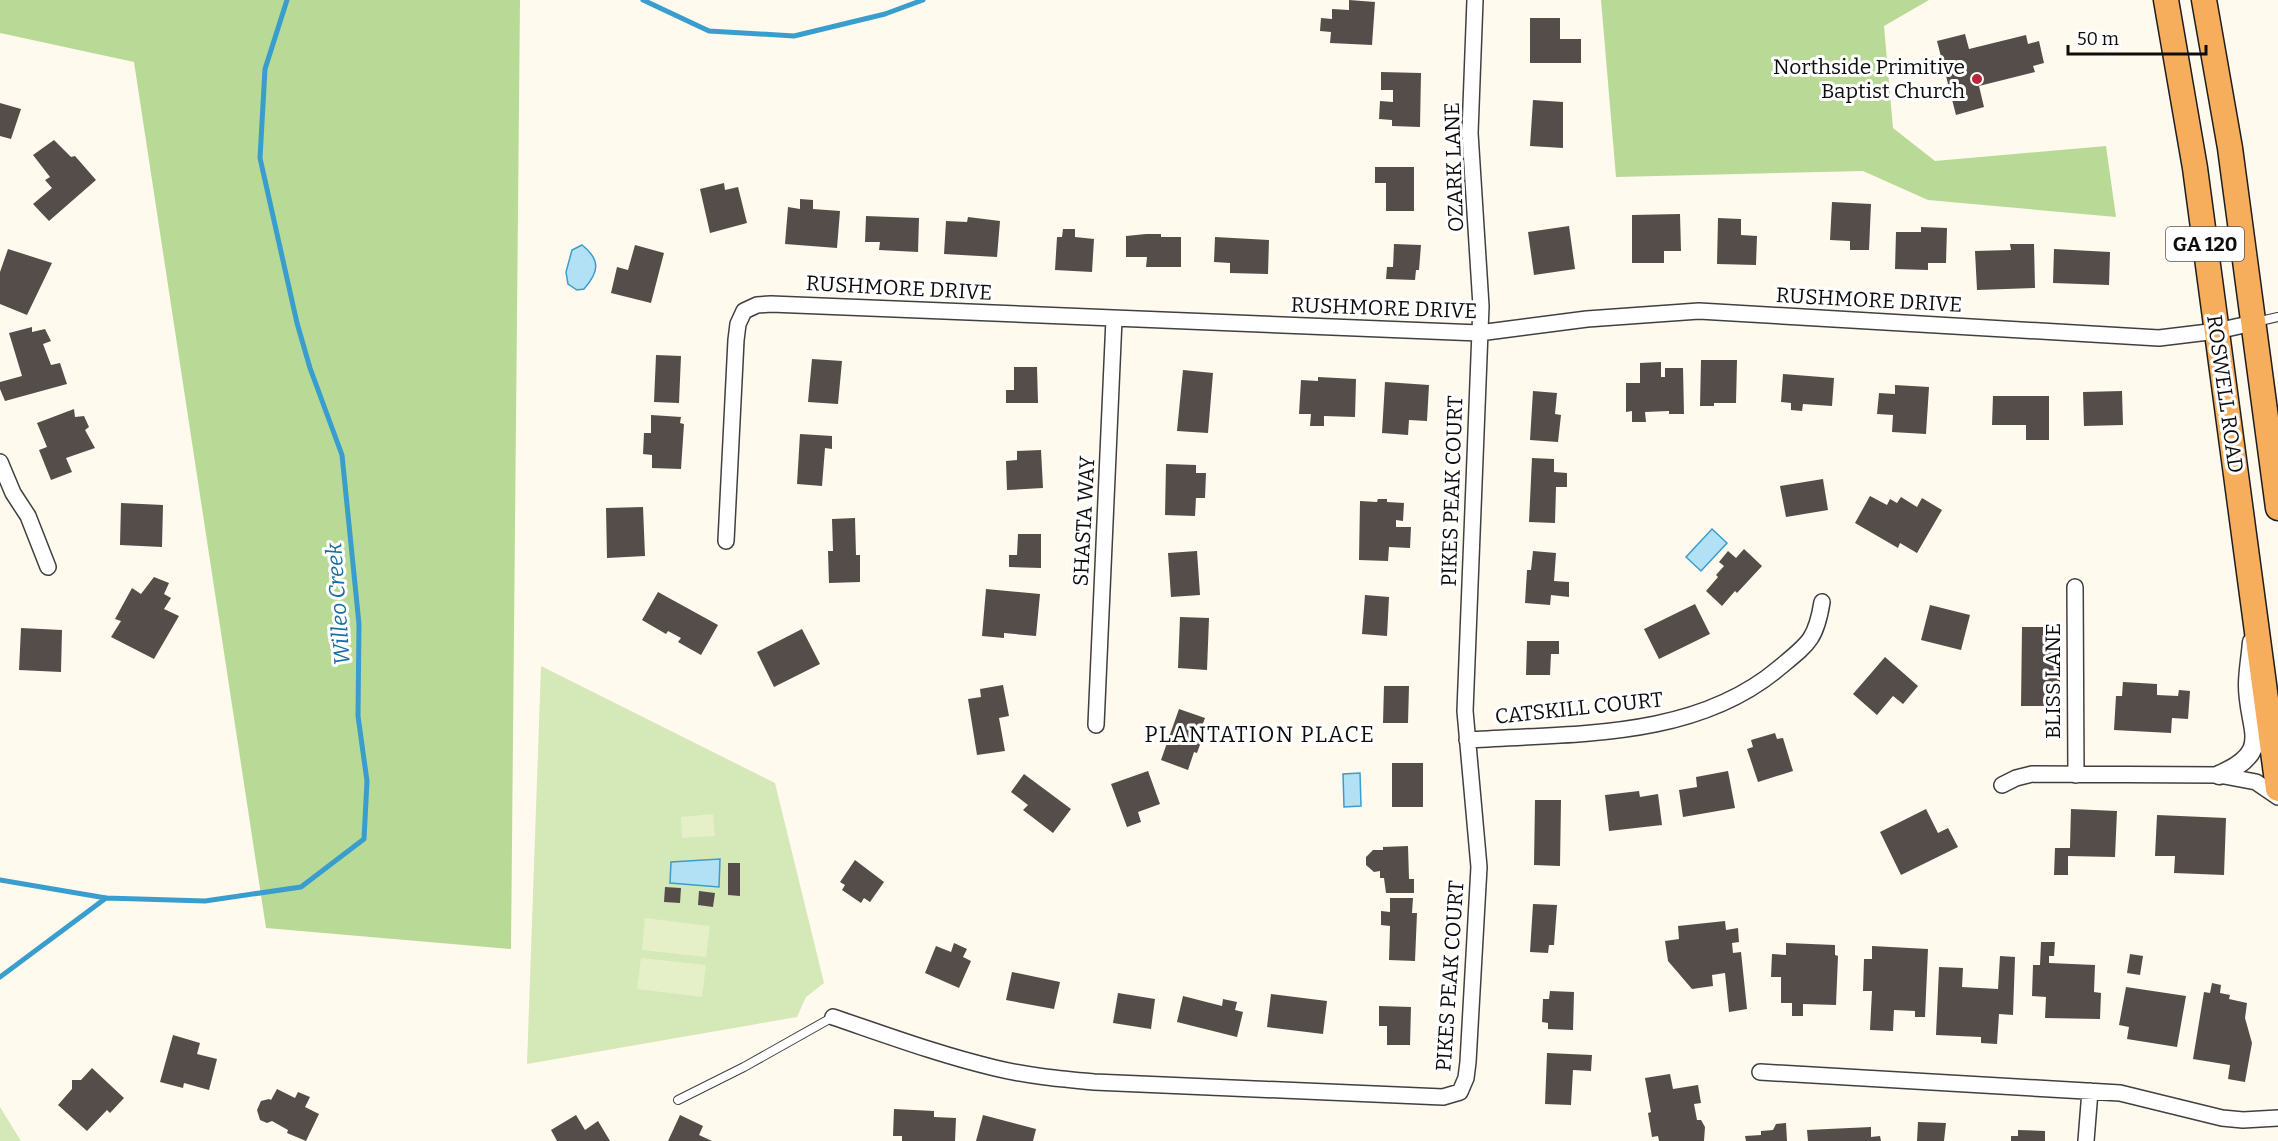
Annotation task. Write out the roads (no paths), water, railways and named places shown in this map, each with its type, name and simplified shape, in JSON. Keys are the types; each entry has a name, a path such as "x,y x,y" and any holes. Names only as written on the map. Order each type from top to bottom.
{"highway":[{"name":"ROSWELL ROAD","path":"2166,0 2195,168 2278,789"},
{"name":"ROSWELL ROAD","path":"2204,0 2230,148 2278,506"}],"street":[{"name":"OZARK LANE","path":"1475,0 1470,134 1479,272 1479,333"},
{"name":"RUSHMORE DRIVE","path":"726,541 738,324 744,311 757,305 1479,333 1587,319 1699,311 2159,338 2217,331 2253,323"},
{"name":"SHASTA WAY","path":"1096,725 1113,319"},
{"name":"PIKES PEAK COURT","path":"833,1017 952,1057 1044,1077 1094,1082 1443,1097 1460,1092 1466,1078 1468,1062 1479,867 1467,740 1465,677 1479,333"},
{"path":"0,462 13,493 28,516 48,567"},
{"name":"BLISS LANE","path":"2075,587 2076,775"},
{"name":"CATSKILL COURT","path":"1467,740 1632,728 1707,711 1737,697 1768,677 1807,645 1819,623 1822,602"},
{"path":"2219,775 2237,767 2254,749 2255,739 2248,685 2255,617"},
{"path":"2002,785 2032,774 2219,775 2256,782 2278,797"},
{"path":"1760,1072 2090,1090 2145,1098 2222,1118 2243,1120 2278,1118"},
{"path":"2086,1141 2090,1090"}],"lane":[{"path":"2253,323 2278,317"},
{"path":"678,1100 744,1067 833,1017"}],"water":[{"path":"582,245 592,256 596,266 589,283 584,289 577,290 568,284 566,272 572,250"},
{"path":"1712,529 1727,543 1701,571 1686,557"},
{"path":"1360,773 1361,806 1344,807 1343,774"},
{"path":"720,859 719,887 670,883 671,862"}],"waterway":[{"name":"Willeo Creek","path":"0,880 106,898 205,901 301,887 364,839 367,781 358,716 359,624 342,455 310,368 297,323 260,158 265,69 287,0"},
{"name":"Willeo Creek","path":"643,0 709,31 794,36 885,14 923,0"},
{"path":"0,977 106,898"}],"place":[{"name":"Northside Primitive Baptist Church","path":"1977,79"}],"district":[{"name":"PLANTATION PLACE","path":"1260,734"}]}
